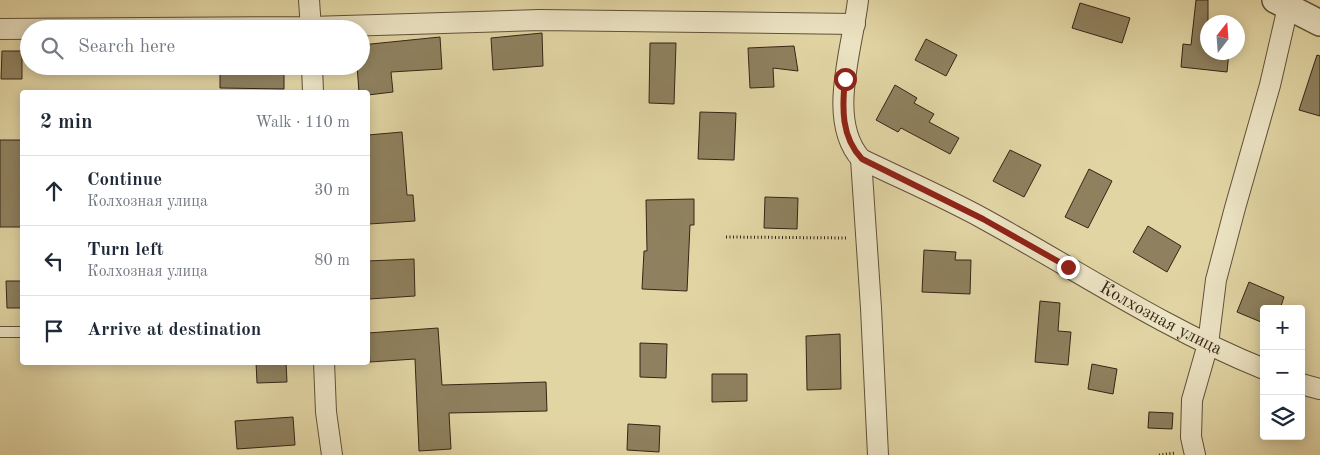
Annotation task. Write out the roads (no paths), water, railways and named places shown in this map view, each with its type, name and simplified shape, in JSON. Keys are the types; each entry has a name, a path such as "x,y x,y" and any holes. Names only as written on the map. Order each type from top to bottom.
{"street":[{"path":"309,0 310,20"},
{"path":"858,0 856,24 845,79 842,108 846,131 852,149 862,159 878,455"},
{"path":"1195,455 1191,438 1192,400 1208,344 1216,280 1234,208 1270,85 1282,3 1320,23"},
{"path":"370,26 539,20 856,24"},
{"path":"0,29 20,29"},
{"path":"313,75 314,90"},
{"name":"Колхозная улица","path":"862,159 983,219 1150,314 1208,344 1260,367"},
{"path":"324,365 326,412 332,455"},
{"path":"1305,385 1320,389"}],"lane":[{"path":"0,332 20,332"}]}
